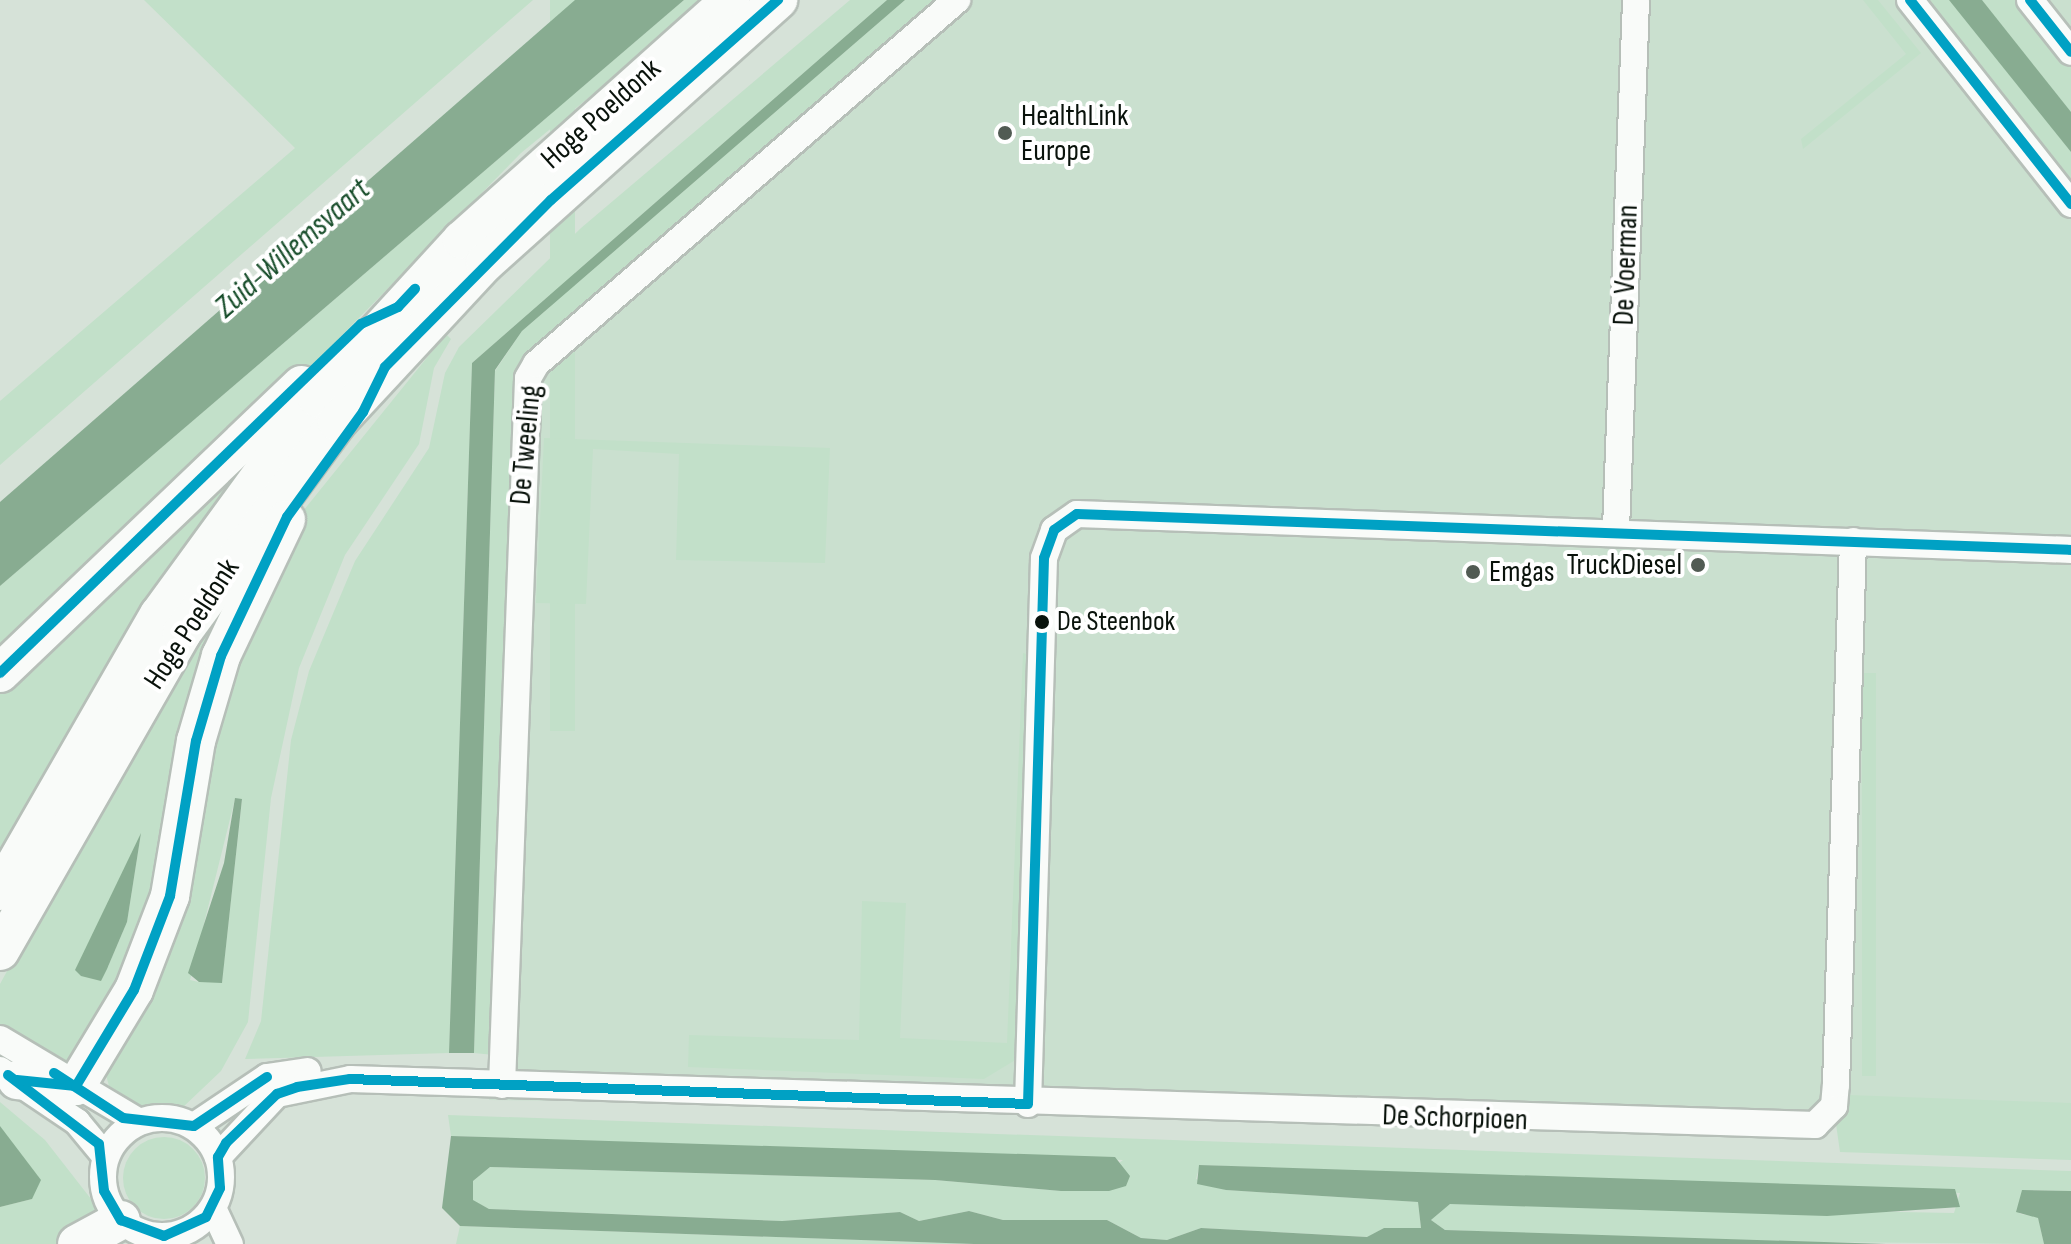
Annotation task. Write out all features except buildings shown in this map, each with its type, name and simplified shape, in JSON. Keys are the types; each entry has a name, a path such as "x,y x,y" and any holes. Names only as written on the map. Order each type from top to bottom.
{"highway":[{"name":"Hoge Poeldonk","path":"0,891 193,563 317,398 462,240 730,0"},
{"name":"Hoge Poeldonk","path":"0,951 182,633 268,510 385,367 540,211 778,0"},
{"path":"0,673 123,561 361,324 398,307"},
{"path":"9,1075 54,1090 76,1086 154,947 196,741 249,589 385,367"},
{"path":"77,1244 121,1220"}],"street":[{"name":"De Tweeling","path":"502,1085 528,378 536,364 957,0"},
{"name":"De Voerman","path":"1616,529 1636,0"},
{"path":"1910,0 2071,204"},
{"path":"2030,0 2071,52"},
{"path":"1028,1104 1044,558 1054,530 1077,514 1616,529 2071,550"},
{"name":"De Schorpioen","path":"350,1079 1790,1129 1823,1122 1836,1085 1853,541"},
{"path":"0,1039 139,1122"},
{"path":"194,1126 267,1077 327,1071 350,1079"},
{"path":"9,1075 90,1133 106,1157 104,1191 121,1220 148,1235 185,1239 213,1208"},
{"path":"230,1244 213,1208 218,1157 277,1094 350,1079"},
{"path":"106,1157 139,1122 158,1117 194,1126 218,1157"}],"shaded area":[{"path":"144,0 533,0 0,465 0,401 295,148"},
{"path":"550,0 575,0 575,731 550,731"},
{"path":"684,0 708,0 521,153 241,438 0,655 0,586"},
{"path":"850,0 887,0 472,363 449,1053 245,1059 261,1021 291,740 309,671 355,561 429,448 445,373 459,347 581,228"},
{"path":"905,0 942,0 518,370 494,1055 474,1053 495,371 522,331"},
{"path":"935,0 2071,0 2071,1116 489,1100 508,387"},
{"path":"1863,0 1878,0 1921,53 1803,149 1801,139 1906,54"},
{"path":"1916,0 1949,0 2071,152 2071,195"},
{"path":"1982,0 2021,0 2071,64 2071,112"},
{"path":"446,334 451,339 434,368 419,444 345,555 299,668 271,798 248,1022 221,1071 181,1109 136,1112 110,1090 105,1071 203,743 295,521","holes":["235,799 242,800 222,982 190,980"]},
{"path":"544,438 830,448 825,563 676,560 679,454 593,449 586,604 536,603"},
{"path":"228,474 232,480 142,607 0,856 0,690"},
{"path":"261,541 163,895 73,1076 0,1027 0,984 122,761","holes":["141,833 127,922 107,969"]},
{"path":"1023,653 1030,655 1017,1059 984,1079 688,1067 689,1035 859,1040 862,901 906,903 900,1038 1007,1043"},
{"path":"1862,673 1876,673 1876,1076 1862,1076"},
{"path":"1848,1095 2071,1103 2071,1160 1840,1152 1836,1124 1847,1112"},
{"path":"0,1102 45,1140 109,1222 65,1244 0,1244 0,1207 32,1199 0,1126"},
{"path":"448,1115 2071,1171 2071,1191 2022,1190 2020,1214 2038,1217 2044,1244 1738,1241 1445,1230 1431,1220 1450,1204 1954,1213 1960,1193 1200,1165 1196,1179 1226,1190 1418,1202 1421,1228 1384,1228 1368,1237 1201,1228 1167,1240 1141,1238 1107,1220 1003,1220 969,1211 919,1221 900,1212 782,1221 489,1209 473,1201 473,1181 490,1167 935,1180 1061,1191 1085,1189 1123,1160 451,1136"},
{"path":"156,1137 172,1137 187,1144 198,1155 205,1178 202,1194 193,1207 172,1219 156,1219 141,1212 130,1201 123,1186 123,1170 130,1155 141,1144"},
{"path":"460,1226 974,1244 456,1244"}],"water":[{"name":"Zuid-Willemsvaart","path":"575,0 684,0 0,586 0,502"},
{"path":"887,0 905,0 522,331 495,370 474,1053 449,1053 472,363"},
{"path":"1949,0 1982,0 2071,112 2071,152"},
{"path":"235,798 242,799 222,983 199,982 188,973 224,863"},
{"path":"141,833 127,922 101,981 81,976 75,970"},
{"path":"0,1126 41,1180 32,1199 0,1207"},
{"path":"451,1136 1115,1157 1130,1176 1126,1186 1109,1191 1061,1191 935,1180 490,1167 473,1181 473,1200 489,1209 782,1221 900,1212 919,1221 969,1211 1003,1220 1107,1220 1141,1238 1167,1240 1201,1228 1367,1237 1384,1228 1421,1228 1418,1202 1226,1190 1197,1184 1199,1165 1955,1189 1960,1207 1827,1216 1450,1204 1431,1220 1445,1230 1886,1244 974,1244 460,1226 442,1208"},
{"path":"2022,1190 2071,1191 2071,1244 2044,1244 2038,1218 2016,1212"}],"transit line":[{"path":"17,1080 76,1086 134,990 170,896 196,741 221,656 287,517 363,412 385,367 551,200 778,0"},
{"path":"1910,0 2071,204"},
{"path":"2030,0 2071,52"},
{"path":"0,673 361,324 398,307 415,289"},
{"path":"1028,1104 1044,558 1054,530 1077,514 2071,550"},
{"path":"54,1073 123,1118 194,1126 267,1077"},
{"path":"8,1075 99,1144 104,1191 121,1220 164,1236 206,1217 220,1188 218,1157 226,1143 277,1094 297,1087 350,1079 1028,1104"}],"place":[{"name":"HealthLink Europe","path":"1005,133"},
{"name":"TruckDiesel","path":"1698,565"},
{"name":"Emgas","path":"1473,572"},
{"name":"De Steenbok","path":"1042,622"}]}
